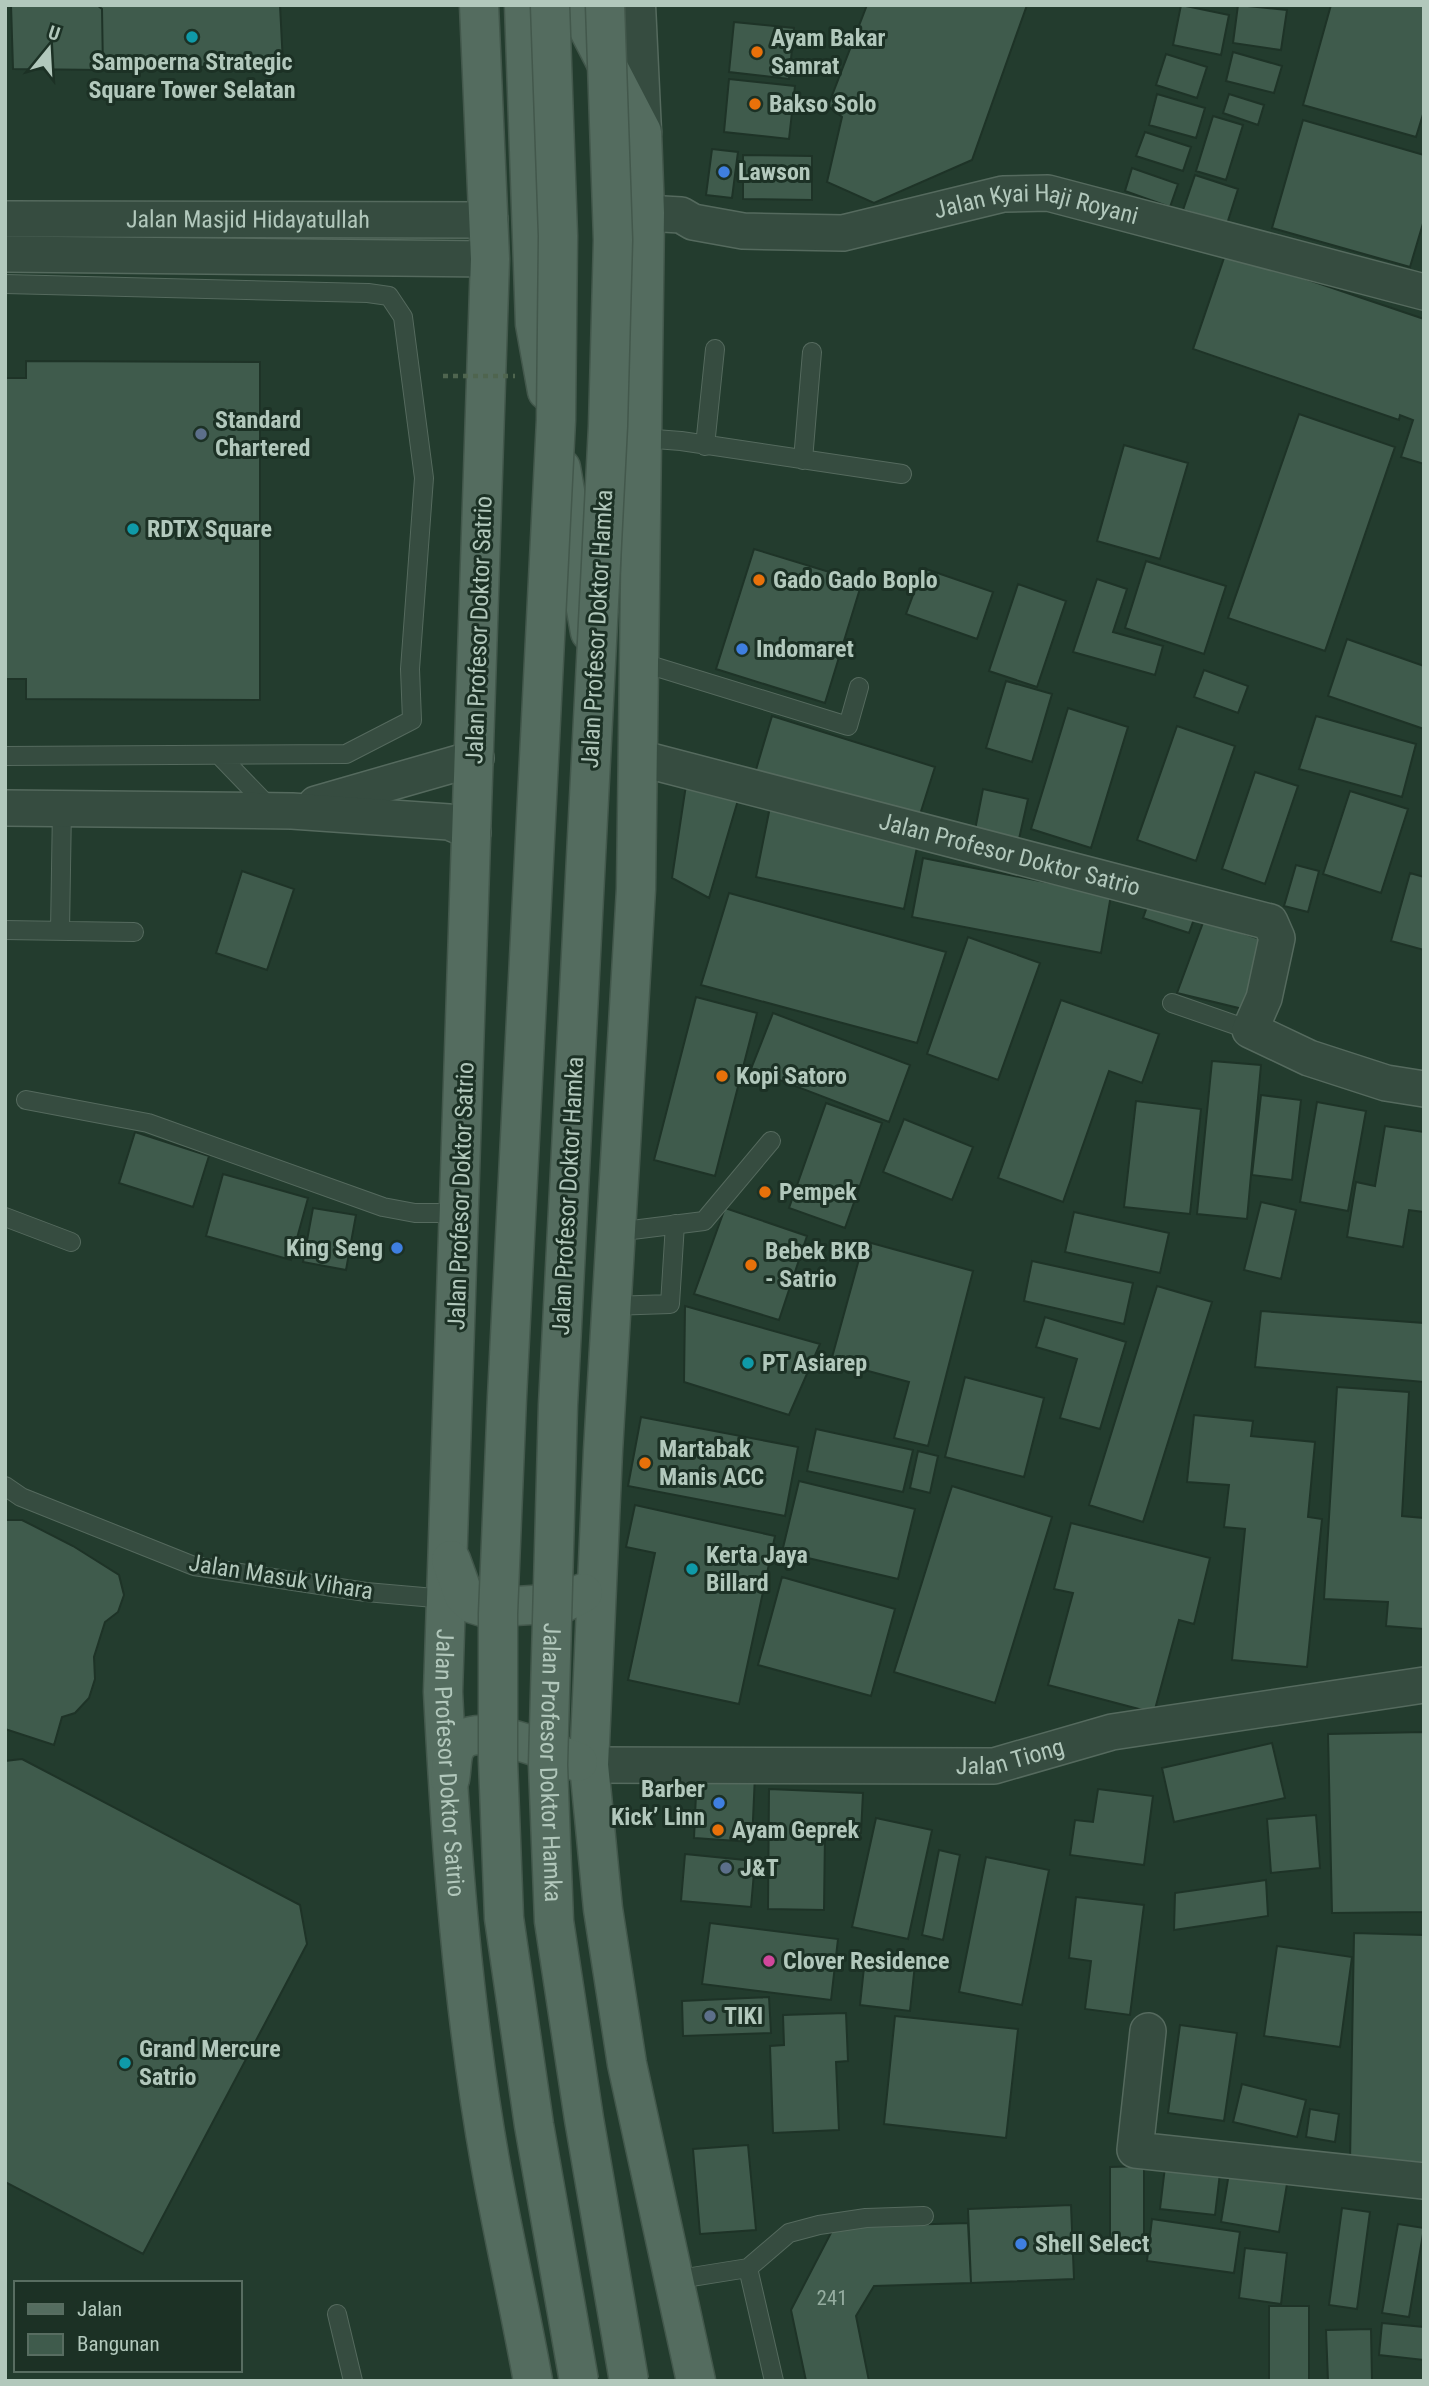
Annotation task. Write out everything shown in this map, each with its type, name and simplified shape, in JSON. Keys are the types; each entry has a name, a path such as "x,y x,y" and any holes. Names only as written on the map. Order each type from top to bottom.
{"main road":[{"name":"Jalan Profesor Doktor Satrio","path":"479,5 491,220 476,758 443,1692 448,1788 469,2010 491,2166 533,2381"},
{"path":"524,5 535,324 636,889"},
{"name":"Jalan Profesor Doktor Hamka","path":"550,5 558,236 556,421 507,1397 498,1614 498,1761 505,1918 534,2125 579,2381"},
{"path":"576,5 642,132 645,213 636,889 611,1306 589,1765 603,1909 627,2064 696,2381"},
{"name":"Jalan Profesor Doktor Hamka","path":"605,5 614,240 608,426 558,1405 548,1765 554,1921 584,2119 629,2381"},
{"path":"448,1550 464,1596 472,1604 485,1608 563,1603 597,1585"},
{"path":"448,1788 456,1747 463,1739 475,1734 511,1738 589,1765"}],"street":[{"path":"636,5 642,132"},
{"name":"Jalan Kyai Haji Royani","path":"645,213 681,215 693,222 743,231 843,233 1003,194 1048,193 1424,292"},
{"name":"Jalan Masjid Hidayatullah","path":"5,219 491,220"},
{"name":"Jalan Masjid Hidayatullah","path":"5,254 490,259"},
{"path":"282,810 476,758"},
{"name":"Jalan Profesor Doktor Satrio","path":"639,758 1270,922 1277,938 1264,998 1250,1030"},
{"path":"5,808 282,810 449,822 473,832"},
{"path":"1250,1030 1309,1058 1386,1083 1424,1089"},
{"name":"Jalan Tiong","path":"589,1765 994,1766 1112,1732 1424,1685"},
{"path":"1148,2031 1135,2150 1424,2181"}],"lane":[{"path":"5,284 368,293 389,296 403,317 424,478 410,669 412,720 346,754 5,757"},
{"path":"705,446 715,349"},
{"path":"803,460 813,352"},
{"path":"642,438 902,474"},
{"path":"640,662 848,726 859,687"},
{"path":"219,755 282,810"},
{"path":"60,931 62,807"},
{"path":"5,930 134,932"},
{"path":"1172,1003 1250,1030"},
{"path":"26,1100 148,1123 383,1207 415,1213 460,1213"},
{"path":"616,1232 704,1221 771,1141"},
{"path":"5,1217 71,1242"},
{"path":"611,1306 670,1304 675,1224"},
{"name":"Jalan Masuk Vihara","path":"5,1486 21,1497 194,1566 366,1592 446,1600"},
{"path":"673,2280 748,2268 789,2233 818,2225 866,2218 924,2216"},
{"path":"748,2268 774,2381"},
{"path":"337,2314 353,2381"}],"building":[{"path":"11,5 97,5 102,9 103,70 13,69"},
{"name":"Sampoerna Strategic Square Tower Selatan","path":"97,5 280,5 283,64 103,70 102,9"},
{"path":"867,5 1027,5 972,160 874,203 827,182 842,117 828,106"},
{"path":"1181,5 1229,15 1221,55 1173,45"},
{"path":"1238,5 1287,10 1281,50 1233,43"},
{"path":"1331,5 1424,5 1424,111 1416,137 1303,105"},
{"path":"734,22 794,28 789,79 729,72"},
{"path":"1233,52 1282,66 1274,93 1226,81"},
{"path":"1166,54 1207,67 1197,98 1156,85"},
{"path":"729,79 795,86 789,139 724,132"},
{"path":"1157,94 1205,108 1196,138 1149,125"},
{"path":"1229,94 1264,105 1258,125 1223,113"},
{"path":"1213,116 1243,125 1226,180 1196,171"},
{"path":"1303,120 1424,155 1424,220 1410,267 1272,228"},
{"path":"1145,132 1191,147 1183,171 1136,156"},
{"path":"712,149 738,152 732,198 706,195"},
{"path":"743,155 812,156 812,200 743,199"},
{"path":"1132,168 1178,184 1170,207 1125,191"},
{"path":"1195,175 1238,189 1227,224 1183,210"},
{"path":"1226,252 1424,319 1424,464 1401,457 1413,420 1400,415 1399,420 1193,349"},
{"name":"RDTX Square","path":"26,361 260,362 260,700 26,699 26,679 5,679 5,378 26,378"},
{"path":"1299,414 1395,447 1325,651 1228,618"},
{"path":"1124,445 1188,463 1160,559 1097,541"},
{"path":"754,549 862,582 825,703 716,669"},
{"path":"1146,561 1226,586 1204,654 1125,628"},
{"path":"923,568 993,592 977,639 906,614"},
{"path":"1097,579 1127,589 1113,632 1163,646 1155,675 1073,652"},
{"path":"1018,584 1066,601 1037,687 989,671"},
{"path":"1347,639 1424,666 1424,729 1328,696"},
{"path":"1204,670 1248,686 1238,713 1194,697"},
{"path":"1006,681 1052,694 1032,762 986,748"},
{"path":"1068,708 1128,727 1091,848 1031,829"},
{"path":"772,716 935,767 917,824 755,773"},
{"path":"1316,716 1416,744 1402,797 1299,769"},
{"path":"1177,726 1235,746 1196,861 1137,840"},
{"path":"1255,772 1298,786 1265,884 1222,869"},
{"path":"686,785 741,790 709,898 672,878"},
{"path":"983,789 1028,799 1019,839 975,830"},
{"path":"1350,791 1408,809 1381,893 1323,874"},
{"path":"770,807 919,838 904,909 756,877"},
{"path":"923,858 1111,895 1101,953 912,917"},
{"path":"1296,865 1319,871 1308,912 1284,906"},
{"path":"242,871 294,889 267,970 216,953"},
{"path":"1410,873 1424,877 1424,950 1391,941"},
{"path":"729,893 946,952 917,1043 701,985"},
{"path":"1148,904 1194,919 1189,933 1143,918"},
{"path":"1204,920 1272,943 1247,1010 1177,993"},
{"path":"968,937 1040,963 998,1080 927,1054"},
{"path":"696,997 757,1013 715,1176 654,1160"},
{"path":"1061,1000 1159,1034 1142,1083 1109,1071 1063,1202 998,1178"},
{"path":"773,1013 910,1065 889,1122 751,1069"},
{"path":"1212,1061 1261,1065 1247,1219 1197,1214"},
{"path":"1261,1095 1301,1100 1292,1180 1252,1175"},
{"path":"1136,1101 1201,1109 1190,1214 1124,1207"},
{"path":"1317,1102 1366,1111 1348,1211 1300,1202"},
{"path":"826,1103 882,1123 845,1228 789,1208"},
{"path":"904,1119 973,1147 952,1200 883,1172"},
{"path":"1385,1126 1424,1132 1424,1212 1409,1210 1403,1247 1347,1237 1356,1182 1375,1186"},
{"path":"135,1132 209,1156 193,1207 119,1183"},
{"path":"223,1174 308,1198 291,1260 206,1236"},
{"path":"1261,1202 1296,1210 1281,1279 1244,1270"},
{"path":"313,1208 356,1215 346,1270 303,1262"},
{"name":"Bebek BKB - Satrio","path":"725,1208 807,1236 779,1320 694,1294"},
{"path":"1074,1212 1169,1233 1160,1273 1065,1252"},
{"path":"864,1241 973,1271 928,1446 894,1438 909,1382 831,1361"},
{"path":"1032,1261 1133,1283 1124,1324 1024,1301"},
{"path":"1157,1286 1212,1302 1143,1522 1089,1505"},
{"name":"PT Asiarep","path":"685,1306 820,1344 789,1415 684,1382"},
{"path":"1261,1311 1424,1323 1424,1382 1255,1367"},
{"path":"1045,1317 1126,1342 1100,1429 1060,1418 1077,1359 1036,1347"},
{"path":"965,1377 1044,1398 1024,1477 945,1457"},
{"path":"1337,1387 1409,1392 1402,1516 1424,1518 1424,1629 1386,1626 1388,1602 1324,1599"},
{"path":"1194,1415 1253,1421 1251,1436 1315,1442 1308,1517 1322,1519 1307,1667 1232,1660 1245,1529 1224,1527 1229,1485 1187,1482"},
{"path":"641,1417 798,1447 785,1516 628,1486"},
{"path":"816,1429 913,1450 903,1492 807,1471"},
{"path":"918,1451 938,1456 930,1493 910,1488"},
{"path":"799,1481 915,1509 898,1579 782,1552"},
{"path":"952,1486 1052,1517 995,1703 894,1672"},
{"path":"635,1505 775,1536 739,1704 628,1680 655,1553 626,1547"},
{"path":"5,1520 22,1520 73,1546 119,1575 124,1595 118,1612 105,1622 94,1657 95,1679 89,1698 75,1713 62,1717 54,1745 5,1729"},
{"path":"1071,1523 1210,1558 1194,1624 1179,1620 1154,1713 1048,1685 1073,1593 1054,1589"},
{"path":"782,1577 895,1609 871,1696 758,1665"},
{"path":"1424,1732 1424,1912 1332,1913 1328,1734"},
{"path":"1272,1743 1285,1798 1174,1822 1162,1768"},
{"name":"Grand Mercure Satrio","path":"22,1759 300,1905 307,1944 143,2254 5,2182 5,1761"},
{"path":"697,1772 755,1775 752,1842 694,1838"},
{"path":"769,1789 863,1793 861,1833 825,1832 824,1910 768,1909"},
{"path":"1098,1789 1153,1796 1144,1865 1070,1855 1075,1820 1093,1822"},
{"path":"1316,1815 1320,1868 1271,1873 1267,1819"},
{"path":"876,1818 932,1830 908,1939 852,1927"},
{"path":"939,1850 960,1855 943,1940 922,1935"},
{"path":"685,1854 755,1861 751,1907 681,1901"},
{"path":"986,1857 1049,1870 1022,2005 959,1992"},
{"path":"1266,1880 1268,1916 1174,1930 1175,1893"},
{"path":"1076,1897 1144,1905 1130,2015 1085,2009 1091,1961 1069,1958"},
{"path":"710,1923 838,1939 831,2000 702,1984"},
{"path":"1354,1933 1424,1935 1424,2164 1350,2162"},
{"path":"1277,1946 1352,1957 1340,2047 1264,2036"},
{"path":"865,1958 915,1964 910,2011 860,2005"},
{"path":"769,1997 771,2033 683,2036 682,2001"},
{"path":"846,2013 848,2061 836,2062 839,2130 773,2133 770,2046 784,2045 783,2015"},
{"path":"895,2016 1018,2029 1006,2138 884,2124"},
{"path":"1180,2025 1237,2033 1224,2121 1168,2113"},
{"path":"1242,2084 1306,2100 1297,2137 1233,2122"},
{"path":"1310,2109 1339,2114 1335,2142 1306,2137"},
{"path":"748,2145 756,2230 700,2234 693,2149"},
{"path":"1144,2166 1144,2254 1110,2254 1110,2167"},
{"path":"1165,2167 1220,2173 1215,2215 1160,2209"},
{"path":"1229,2173 1287,2184 1279,2232 1221,2222"},
{"name":"Shell Select","path":"1071,2205 1074,2279 971,2283 968,2209"},
{"path":"1342,2208 1370,2212 1357,2309 1329,2305"},
{"path":"1152,2219 1240,2232 1234,2273 1147,2261"},
{"path":"968,2223 971,2283 874,2286 856,2316 869,2381 806,2381 791,2310 834,2227"},
{"path":"1398,2224 1424,2228 1409,2317 1382,2313"},
{"path":"1245,2248 1287,2253 1281,2304 1239,2298"},
{"path":"1269,2306 1309,2306 1309,2381 1269,2381"},
{"path":"1382,2323 1424,2327 1424,2360 1379,2355"},
{"path":"1371,2329 1372,2381 1328,2381 1326,2330"}],"place":[{"name":"Sampoerna Strategic Square Tower Selatan","path":"192,37"},
{"name":"Ayam Bakar Samrat","path":"757,52"},
{"name":"Bakso Solo","path":"755,104"},
{"name":"Lawson","path":"724,172"},
{"name":"Standard Chartered","path":"201,434"},
{"name":"RDTX Square","path":"133,529"},
{"name":"Gado Gado Boplo","path":"759,580"},
{"name":"Indomaret","path":"742,649"},
{"name":"Kopi Satoro","path":"722,1076"},
{"name":"Pempek","path":"765,1192"},
{"name":"King Seng","path":"397,1248"},
{"name":"Bebek BKB - Satrio","path":"751,1265"},
{"name":"PT Asiarep","path":"748,1363"},
{"name":"Martabak Manis ACC","path":"645,1463"},
{"name":"Kerta Jaya Billard","path":"692,1569"},
{"name":"Barber Kick’ Linn","path":"719,1803"},
{"name":"Ayam Geprek","path":"718,1830"},
{"name":"J&T","path":"726,1868"},
{"name":"Clover Residence","path":"769,1961"},
{"name":"TIKI","path":"710,2016"},
{"name":"Grand Mercure Satrio","path":"125,2063"},
{"name":"Shell Select","path":"1021,2244"}]}
